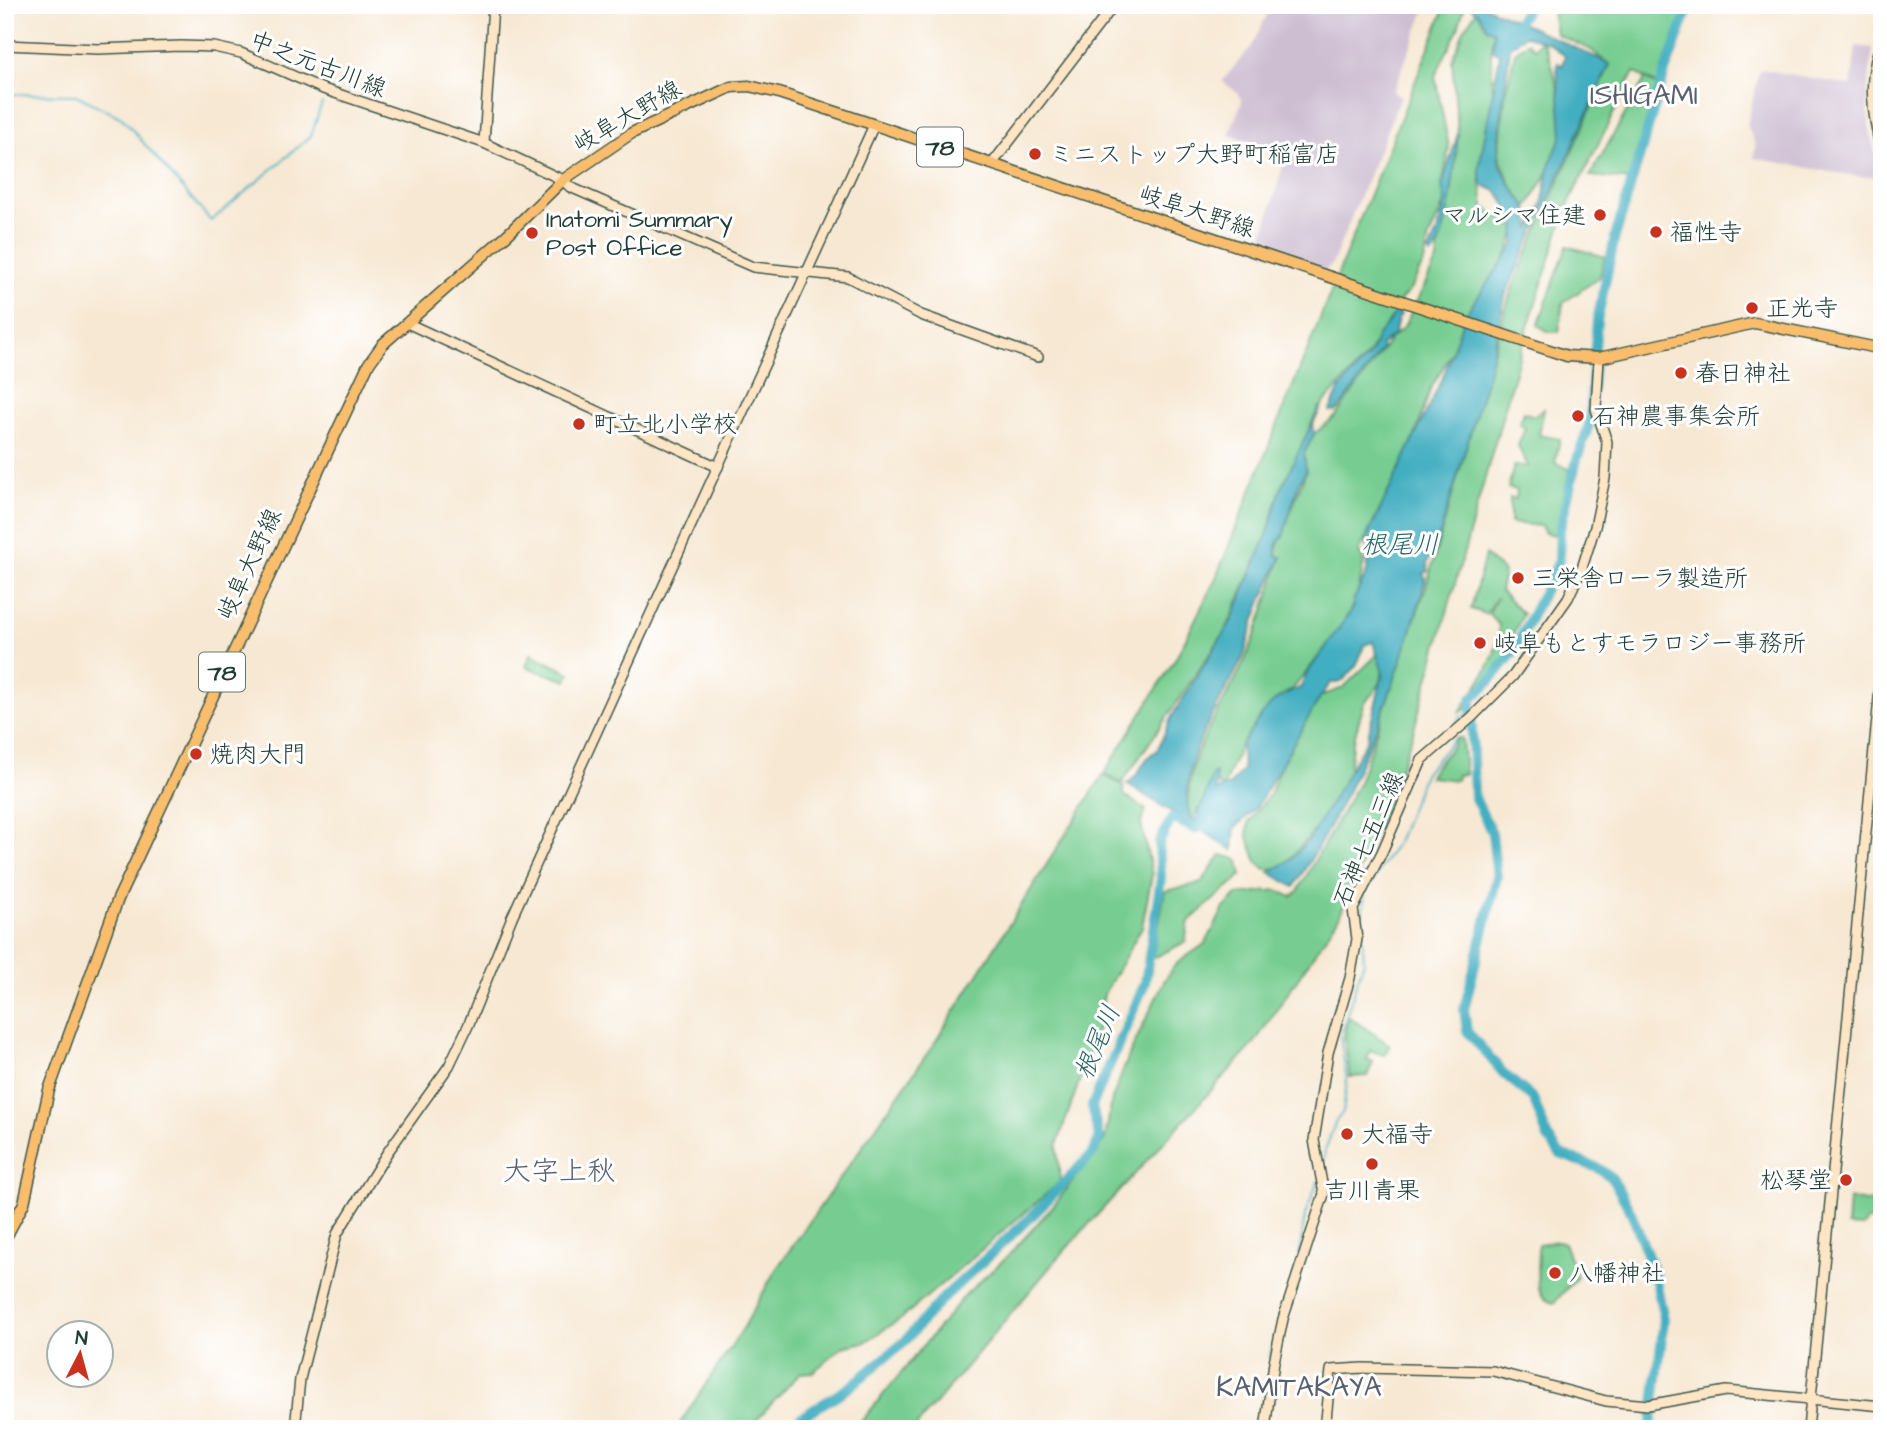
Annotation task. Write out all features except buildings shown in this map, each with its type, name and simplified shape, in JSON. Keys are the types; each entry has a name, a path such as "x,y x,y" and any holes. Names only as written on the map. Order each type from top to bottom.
{"main road":[{"name":"岐阜大野線","path":"5,1239 24,1203 49,1090 118,899 375,354 563,180 632,133 731,87 763,88 1567,356 1595,358 1755,323 1882,349"}],"street":[{"path":"484,143 493,5"},
{"path":"992,164 1114,5"},
{"path":"1882,42 1876,60 1873,92 1882,154"},
{"name":"中之元古川線","path":"5,45 98,49 214,47 240,53 323,89 484,143 563,180 570,187 753,267 848,276 921,315 1038,357"},
{"path":"295,1429 300,1379 337,1234 387,1153 449,1066 512,916 874,125"},
{"path":"407,323 718,467"},
{"name":"石神七五三線","path":"1265,1429 1273,1362 1283,1319 1324,1194 1314,1140 1328,1053 1357,939 1353,909 1382,852 1422,760 1472,718 1513,676 1568,598 1582,568 1595,527 1605,478 1606,435 1596,408 1595,358"},
{"path":"1808,1429 1882,667"},
{"path":"1325,1429 1331,1370 1349,1368 1493,1371 1606,1401 1653,1405 1726,1391 1882,1406"}],"shaded area":[{"path":"1272,5 1427,5 1393,92 1401,96 1332,264 1324,272 1259,250 1286,155 1229,135 1242,101 1239,94 1222,81 1251,47"},
{"path":"1856,46 1873,48 1867,93 1869,126 1880,176 1859,177 1754,158 1755,144 1747,125 1759,72 1762,69 1851,86"}],"green space":[{"path":"1446,5 1465,5 1458,29 1435,76 1449,147 1442,186 1458,134 1452,61 1464,30 1476,12 1494,31 1491,55 1493,94 1479,168 1484,207 1516,228 1507,256 1430,390 1413,442 1359,552 1364,561 1358,593 1344,624 1293,689 1278,698 1241,744 1222,790 1213,775 1203,802 1193,818 1190,818 1188,796 1191,774 1207,733 1253,642 1280,561 1276,551 1306,471 1304,453 1314,434 1336,416 1391,338 1404,327 1437,260 1444,203 1428,240 1425,260 1410,290 1396,305 1394,315 1367,356 1323,404 1280,491 1268,533 1226,630 1122,783 1104,774 1177,656 1215,580"},
{"path":"1554,5 1687,5 1658,85 1634,72 1566,209 1526,333 1412,736 1385,811 1339,917 1253,1045 1055,1261 914,1429 855,1429 966,1294 1008,1256 1054,1205 1105,1139 1112,1099 1130,1053 1164,981 1176,964 1206,943 1224,908 1237,895 1277,890 1292,897 1298,891 1359,782 1426,587 1511,291 1610,65 1590,49 1556,34 1552,10"},
{"path":"1541,39 1550,58 1557,85 1562,134 1553,161 1527,207 1512,187 1499,155 1505,96 1515,52 1528,42 1535,49"},
{"path":"1645,79 1660,88 1632,180 1590,176"},
{"path":"1567,246 1605,257 1600,277 1563,303 1559,332 1549,332 1538,325"},
{"path":"1544,409 1539,435 1560,439 1555,463 1570,469 1556,535 1545,533 1541,526 1510,523 1510,498 1516,499 1517,490 1508,488 1514,466 1528,466 1518,446 1525,428 1519,424 1524,412 1534,416"},
{"path":"1485,555 1504,572 1500,591 1523,614 1510,641 1514,648 1469,708 1460,712 1486,671 1496,649 1498,637 1499,625 1489,614 1497,597 1486,614 1471,609"},
{"path":"531,654 570,673 567,681 526,667"},
{"path":"1378,654 1383,667 1380,684 1364,704 1352,745 1349,772 1315,830 1287,862 1276,869 1265,869 1257,862 1247,835 1249,822 1270,794 1287,751 1321,696 1343,688"},
{"path":"1456,738 1462,738 1465,774 1457,775 1456,780 1429,777 1451,748"},
{"path":"1103,775 1123,785 1124,795 1146,810 1141,823 1152,875 1142,927 1104,994 1098,1028 1057,1145 1060,1182 902,1318 865,1342 842,1347 813,1372 800,1373 748,1429 676,1429 744,1327 775,1271 934,1044"},
{"path":"1221,855 1238,859 1242,875 1189,921 1185,942 1152,959 1165,891 1201,883"},
{"path":"1349,1017 1390,1045 1384,1055 1370,1050 1367,1059 1373,1062 1367,1076 1349,1077 1345,1032"},
{"path":"1849,1199 1879,1204 1876,1218 1866,1222 1863,1227 1847,1226"},
{"path":"1558,1241 1564,1243 1577,1277 1554,1303 1546,1300 1539,1287 1538,1244"}],"water":[{"path":"1468,5 1483,5 1610,64 1506,293 1487,378 1435,550 1427,562 1428,571 1423,574 1426,578 1415,619 1388,699 1336,814 1294,887 1269,872 1291,860 1309,840 1367,740 1383,673 1373,642 1364,645 1358,662 1349,675 1339,683 1331,683 1321,696 1256,808 1235,828 1233,850 1127,784 1136,776 1148,757 1157,751 1171,718 1232,620 1268,533 1280,491 1320,406 1312,425 1314,434 1304,453 1306,471 1299,482 1283,537 1278,542 1276,556 1282,557 1261,603 1244,654 1194,755 1187,797 1190,818 1196,820 1213,774 1216,773 1216,791 1230,785 1243,770 1241,744 1271,704 1301,687 1306,675 1353,608 1353,601 1367,572 1367,537 1443,377 1465,315 1514,245 1516,225 1511,213 1497,191 1482,185 1479,168 1500,54 1493,50 1494,31 1487,28 1478,13","holes":["1525,35 1549,43 1565,56 1562,66 1558,63 1557,67 1562,136 1550,163 1542,205 1531,228 1527,207 1509,183 1499,160 1498,146 1510,47"]},
{"path":"1458,134 1447,217 1443,234 1431,255 1429,251 1445,202 1442,186"},
{"path":"1396,305 1401,315 1394,335 1381,345 1382,349 1342,405 1335,412 1330,411 1339,390 1372,352 1377,337 1394,315"}],"waterway":[{"name":"根尾川","path":"1512,30 1530,5"},
{"path":"1651,1429 1664,1319 1654,1272 1631,1212 1612,1178 1598,1168 1560,1154 1548,1138 1533,1098 1504,1074 1467,1031 1464,1009 1497,877 1492,833 1474,796 1471,699 1484,688 1513,653 1559,561 1560,529 1577,459 1589,425 1597,321 1615,237 1665,72 1690,5"},
{"path":"5,94 76,95 122,118 211,221 311,136 322,103"},
{"path":"1456,727 1458,719 1470,713"},
{"path":"1371,884 1398,840 1424,774 1454,739"},
{"name":"根尾川","path":"793,1429 800,1418 850,1387 904,1342 941,1300 1034,1214 1093,1153 1099,1138 1092,1106 1145,983 1161,878 1159,843 1172,818 1195,829 1207,823"},
{"path":"1323,1169 1325,1150 1336,1121 1343,1112 1347,1081 1340,1035 1364,961 1361,921 1365,895"},
{"path":"1299,1256 1305,1215 1318,1181"},
{"path":"1269,1358 1275,1335"}],"place":[{"name":"ミニストップ大野町稲富店","path":"1035,154"},
{"name":"マルシマ住建","path":"1600,215"},
{"name":"福性寺","path":"1656,232"},
{"name":"Inatomi Summary Post Office","path":"532,233"},
{"name":"正光寺","path":"1752,308"},
{"name":"春日神社","path":"1681,373"},
{"name":"石神農事集会所","path":"1578,416"},
{"name":"町立北小学校","path":"579,424"},
{"name":"三栄舎ローラ製造所","path":"1518,578"},
{"name":"岐阜もとすモラロジー事務所","path":"1480,643"},
{"name":"焼肉大門","path":"196,754"},
{"name":"大福寺","path":"1347,1134"},
{"name":"吉川青果","path":"1372,1164"},
{"name":"松琴堂","path":"1846,1180"},
{"name":"八幡神社","path":"1555,1273"}],"district":[{"name":"ISHIGAMI","path":"1644,94"},
{"name":"大字上秋","path":"559,1170"},
{"name":"KAMITAKAYA","path":"1299,1386"}]}
